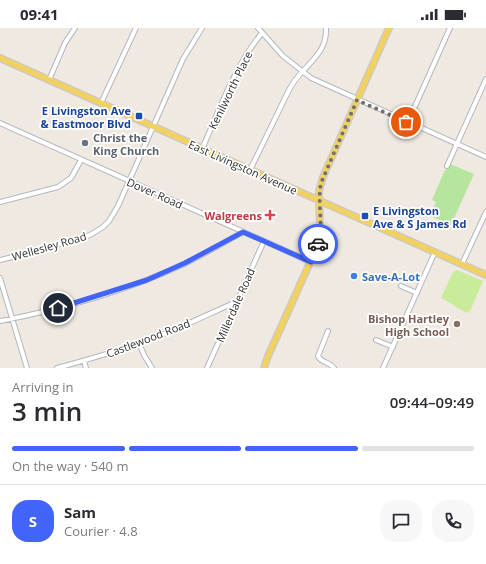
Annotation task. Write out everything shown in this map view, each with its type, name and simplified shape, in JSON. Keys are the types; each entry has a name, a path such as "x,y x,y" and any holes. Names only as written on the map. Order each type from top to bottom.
{"main road":[{"path":"264,368 270,351 317,247 320,231 319,191 323,177 389,28"},
{"name":"East Livingston Avenue","path":"0,58 486,275"}],"street":[{"path":"49,80 65,43 75,28"},
{"path":"101,103 136,28"},
{"name":"Wellesley Road","path":"0,260 79,239 97,232 106,224 114,214 183,59 202,28"},
{"path":"258,28 283,56 311,78 486,157"},
{"path":"250,170 288,92 302,72 322,49 325,41 326,28"},
{"path":"408,122 450,28"},
{"name":"Kenilworth Place","path":"202,149 241,62 262,33"},
{"path":"447,166 486,79"},
{"name":"Dover Road","path":"0,123 311,262"},
{"path":"0,202 58,188 71,178 81,160"},
{"path":"462,264 486,212"},
{"path":"0,321 58,308 147,280 185,263 243,232"},
{"name":"Millerdale Road","path":"206,368 264,241"},
{"path":"383,368 435,252"},
{"path":"0,278 27,368"},
{"path":"401,286 417,293"},
{"name":"Castlewood Road","path":"57,368 140,343 236,302"},
{"path":"328,331 318,356 321,361 332,365 334,368"},
{"path":"376,340 392,347"},
{"path":"140,343 144,356 152,368"},
{"path":"84,361 86,368"}],"green space":[{"path":"450,164 474,174 451,225 430,216 436,202 432,200 444,172"},
{"path":"457,270 483,281 470,311 467,313 441,298 453,272"}],"way so far":[{"path":"318,244 321,222 319,191 321,183 357,100 406,122"}],"place":[{"name":"E Livingston Ave & Eastmoor Blvd","path":"139,116"},
{"name":"Christ the King Church","path":"85,143"},
{"name":"Walgreens","path":"270,215"},
{"name":"E Livingston Ave & S James Rd","path":"365,216"},
{"name":"Save-A-Lot","path":"354,276"},
{"name":"Bishop Hartley High School","path":"457,324"}],"route":[{"path":"58,308 147,280 185,263 243,232 311,262 318,244"}]}
